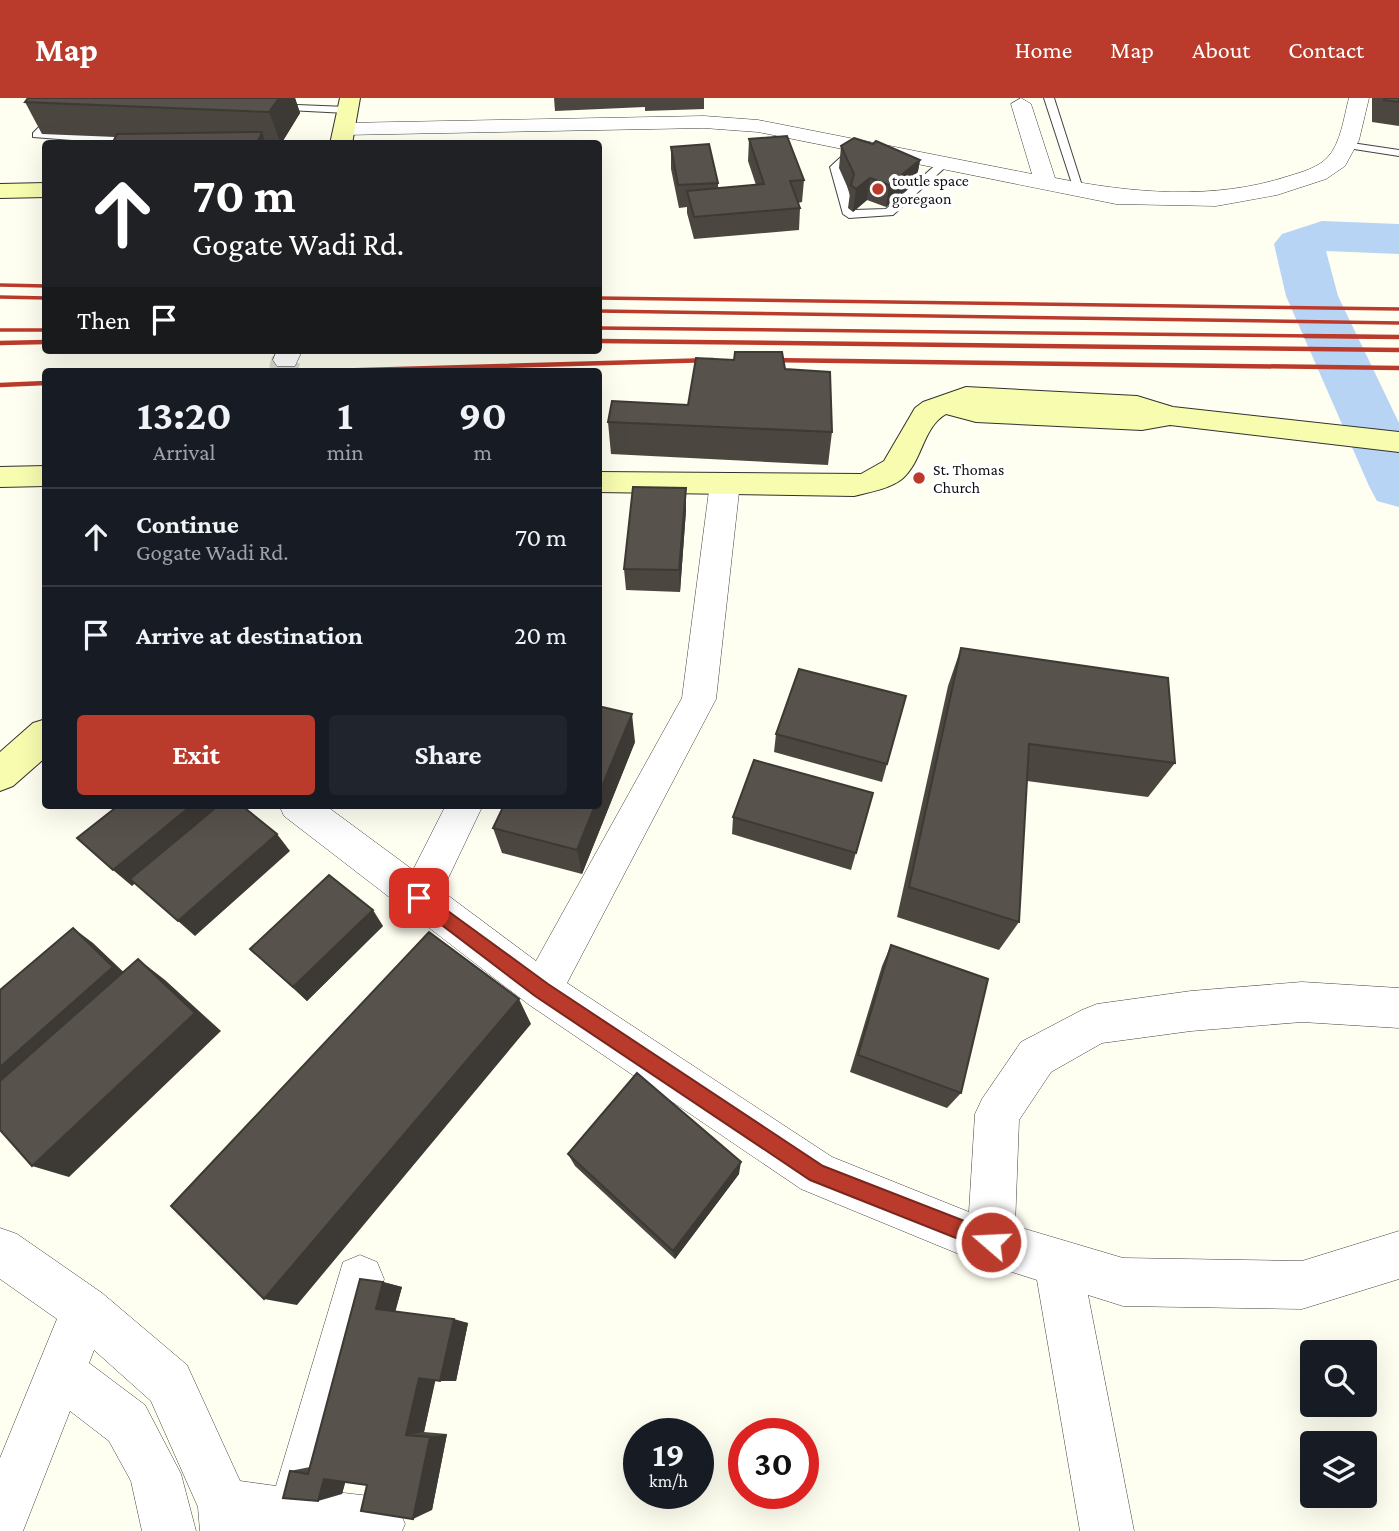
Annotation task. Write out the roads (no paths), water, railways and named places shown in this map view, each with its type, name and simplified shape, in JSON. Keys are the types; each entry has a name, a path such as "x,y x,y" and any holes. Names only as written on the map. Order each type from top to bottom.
{"street":[{"path":"346,120 704,122 758,126 1116,197 1216,199 1269,190 1318,174 1337,161 1345,145 1359,98"},
{"path":"1021,104 1046,184"},
{"path":"0,191 42,190"},
{"path":"602,482 854,486 869,482 897,466 920,418 933,407 944,404 976,413 1142,421 1170,416 1399,442"},
{"path":"0,477 42,476"},
{"path":"542,990 699,699 726,482"},
{"path":"0,775 42,738"},
{"path":"302,809 542,990 817,1173 991,1242 1123,1282 1302,1285 1399,1255"},
{"path":"419,898 463,809"},
{"path":"991,1242 997,1114 1036,1057 1097,1024 1178,1013 1302,1002 1399,1008"},
{"path":"0,1251 85,1310 169,1383 226,1518 295,1513 378,1524"},
{"path":"1058,1262 1107,1531"},
{"path":"295,1513 360,1279"},
{"path":"0,1523 85,1310"},
{"path":"60,1372 127,1423 155,1474 169,1531"}],"lane":[{"path":"1049,98 1080,190"},
{"path":"66,103 37,135 120,140"},
{"path":"254,106 346,120"},
{"path":"1345,145 1399,153"},
{"path":"860,146 835,167 849,214 889,212 944,163"}],"waterway":[{"path":"1399,239 1322,236 1299,244 1312,296 1399,486"}],"tunnel":[{"path":"284,368 286,360"}],"railway":[{"path":"0,285 42,286"},
{"path":"0,297 42,298"},
{"path":"602,298 1399,309"},
{"path":"602,311 1399,323"},
{"path":"602,328 1399,337 1305,336"},
{"path":"0,330 42,330"},
{"path":"602,341 1399,350"},
{"path":"0,343 42,342"},
{"path":"434,368 713,360"},
{"path":"766,360 1399,368"},
{"path":"0,385 42,383"}],"place":[{"name":"toutle space goregaon","path":"878,189"},
{"name":"St. Thomas Church","path":"919,478"}]}
